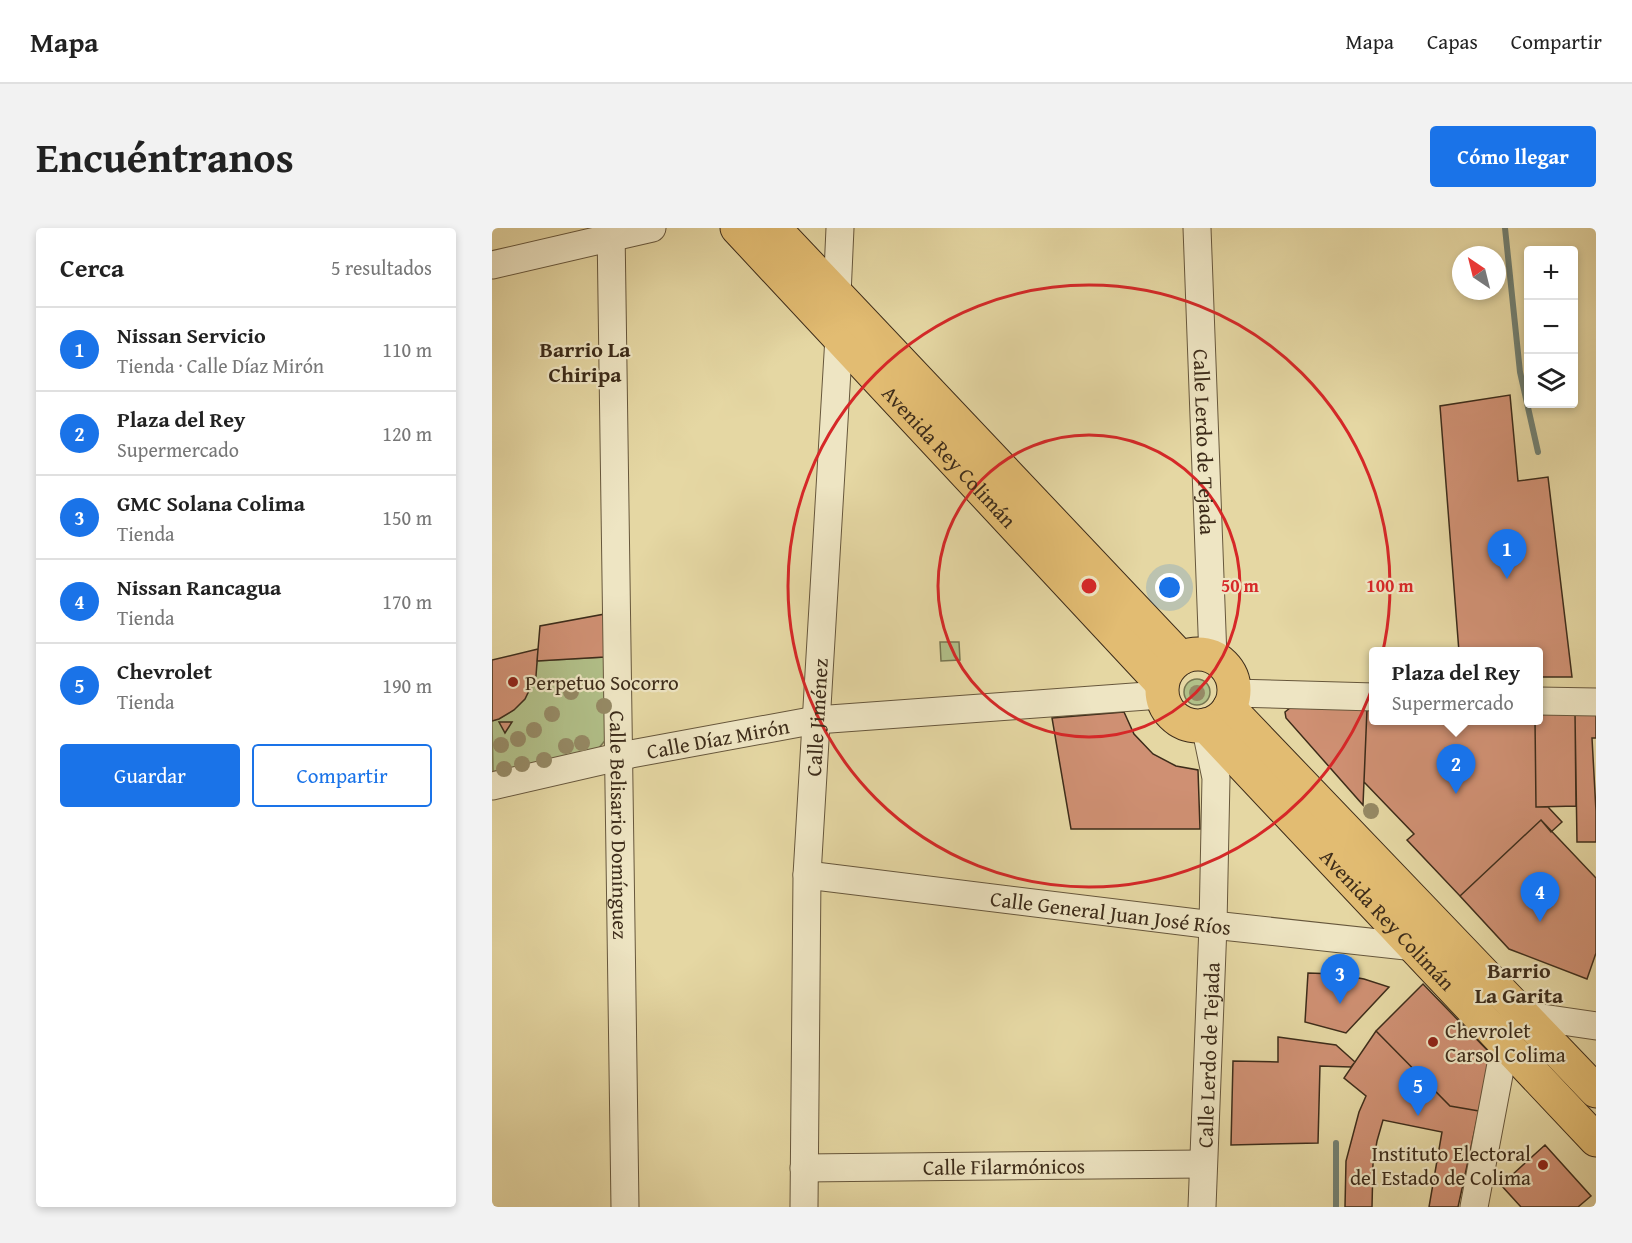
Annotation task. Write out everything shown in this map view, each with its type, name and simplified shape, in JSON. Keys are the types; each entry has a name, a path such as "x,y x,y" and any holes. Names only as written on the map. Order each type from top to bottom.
{"main road":[{"name":"Avenida Rey Colimán","path":"737,228 1162,689"},
{"name":"Avenida Rey Colimán","path":"774,228 1197,658"},
{"path":"1197,658 1222,664 1233,683 1222,709 1195,726 1184,723 1167,709 1162,689 1166,674 1173,665 1197,658"},
{"name":"Avenida Rey Colimán","path":"1222,709 1415,947 1596,1140"},
{"name":"Avenida Rey Colimán","path":"1222,709 1596,1091"}],"street":[{"path":"492,265 611,232 652,228"},
{"name":"Calle Jiménez","path":"804,1207 807,875 839,337 837,294 840,228"},
{"name":"Calle Lerdo de Tejada","path":"1197,228 1197,658"},
{"name":"Calle Belisario Domínguez","path":"611,232 625,1207"},
{"name":"Calle Díaz Mirón","path":"492,786 619,757 816,720 1162,689"},
{"path":"1222,709 1369,697"},
{"path":"1543,701 1596,702"},
{"name":"Calle Lerdo de Tejada","path":"1202,1207 1216,778 1222,709"},
{"name":"Calle General Juan José Ríos","path":"807,875 1213,925 1415,947"},
{"path":"1472,1008 1596,1026"},
{"path":"1473,1207 1505,1043 1523,1016"},
{"name":"Calle Filarmónicos","path":"804,1168 1202,1164"}],"green space":[{"path":"940,642 959,642 960,660 941,661"},
{"path":"605,657 608,737 598,749 493,774 492,721 510,712 524,698 533,681 537,661"},
{"path":"1197,679 1206,683 1210,692 1206,701 1197,705 1188,701 1184,692 1188,683"}],"building":[{"path":"1510,395 1518,481 1548,477 1572,677 1543,677 1543,647 1459,647 1440,406"},
{"path":"605,614 605,657 537,661 540,626"},
{"name":"Perpetuo Socorro","path":"538,649 536,676 525,699 514,710 492,721 492,660"},
{"path":"1290,708 1367,709 1363,805 1286,718 1285,712"},
{"path":"1367,709 1369,709 1369,725 1535,725 1536,807 1548,807 1562,822 1551,832 1541,820 1460,896 1407,840 1414,834 1364,782"},
{"path":"1575,710 1576,806 1536,807 1535,725 1543,725 1543,711"},
{"path":"1124,712 1134,734 1153,754 1176,766 1198,770 1200,829 1071,829 1052,718"},
{"path":"1575,715 1596,715 1596,738 1592,738 1596,842 1577,842"},
{"path":"499,722 512,722 505,733"},
{"path":"1541,820 1596,878 1596,953 1587,979 1509,949 1460,896"},
{"path":"1308,973 1336,974 1364,979 1389,987 1346,1033 1305,1022"},
{"name":"Chevrolet Carsol Colima","path":"1423,984 1490,1053 1479,1111 1450,1106 1376,1031"},
{"path":"1376,1031 1450,1106 1479,1111 1458,1207 1429,1207 1442,1132 1383,1120 1373,1164 1372,1207 1345,1207 1346,1161 1359,1112 1366,1096 1344,1078"},
{"path":"1278,1037 1336,1045 1355,1062 1351,1067 1320,1066 1318,1143 1231,1145 1233,1061 1278,1062"},
{"name":"Instituto Electoral del Estado de Colima","path":"1545,1145 1591,1196 1578,1207 1521,1207 1501,1185"}],"waterway":[{"path":"1505,228 1520,372 1538,452"},
{"path":"1336,1143 1336,1207"}],"place":[{"name":"Nissan Servicio","path":"1507,579"},
{"name":"Perpetuo Socorro","path":"513,682"},
{"name":"Plaza del Rey","path":"1456,794"},
{"name":"Nissan Rancagua","path":"1540,922"},
{"name":"GMC Solana Colima","path":"1340,1004"},
{"name":"Chevrolet Carsol Colima","path":"1433,1042"},
{"name":"Chevrolet","path":"1418,1116"},
{"name":"Instituto Electoral del Estado de Colima","path":"1543,1165"}],"district":[{"name":"Barrio La Chiripa","path":"585,362"},
{"name":"Barrio La Garita","path":"1519,982"}]}
